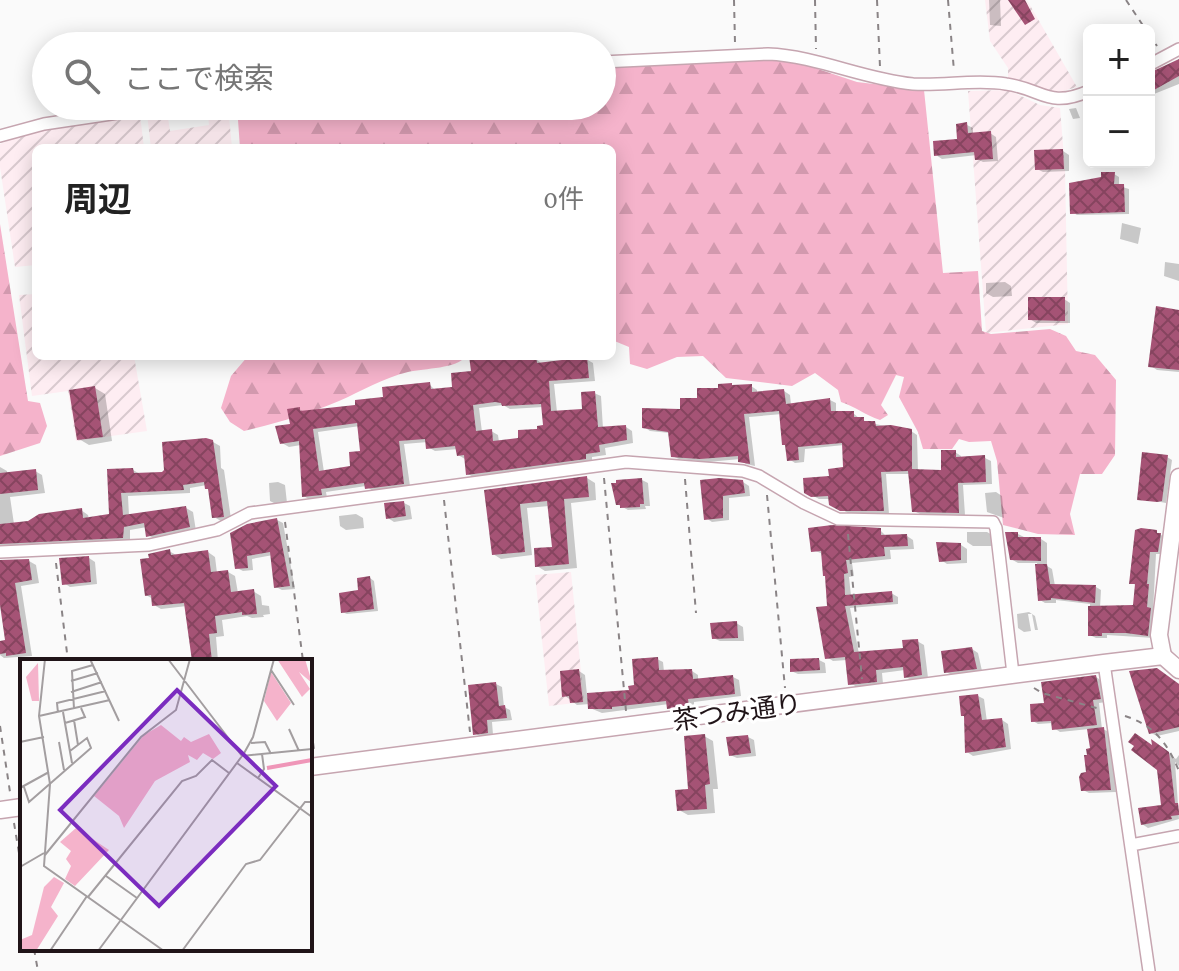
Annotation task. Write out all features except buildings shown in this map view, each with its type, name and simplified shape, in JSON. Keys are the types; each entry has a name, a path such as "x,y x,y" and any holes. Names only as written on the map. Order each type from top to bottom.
{"main road":[{"path":"1179,477 1159,635 1163,656 1179,670"},
{"name":"茶つみ通り","path":"313,767 1163,656"},
{"path":"0,810 20,807"}],"street":[{"path":"1155,62 1179,49"},
{"path":"616,61 791,55 912,84 1007,84 1049,99 1083,93"},
{"path":"0,136 71,120"},
{"path":"0,552 149,545 217,530 250,513 626,462 743,471 765,480 816,510 846,521 993,522 1013,674"},
{"path":"1104,663 1149,971"},
{"path":"1131,845 1179,836"}],"path":[{"path":"734,0 735,56"},
{"path":"815,0 816,62"},
{"path":"877,0 880,78"},
{"path":"948,0 955,84"},
{"path":"1126,0 1142,24"},
{"path":"603,465 627,726"},
{"path":"683,466 696,613"},
{"path":"765,480 787,705"},
{"path":"443,486 472,746"},
{"path":"284,509 303,659"},
{"path":"846,521 863,694"},
{"path":"54,550 68,659"},
{"path":"34,951 38,971"}],"shaded area":[{"path":"985,0 1027,0 1077,87 1046,91 1008,78 1008,68 990,41"},
{"path":"1008,90 1040,105 1060,108 1065,169 1068,324 986,333 968,91"},
{"path":"107,120 141,120 144,144 32,144 32,265 15,267 0,167 0,144 33,131"},
{"path":"148,120 168,120 170,131 209,125 208,120 229,120 232,144 151,144"},
{"path":"32,294 32,360 135,360 147,431 76,441 68,391 32,396 19,295"},
{"path":"571,572 584,702 549,706 535,575"}],"green space":[{"path":"788,59 857,82 924,90 943,273 978,271 982,331 991,334 1050,329 1066,336 1076,351 1095,355 1116,380 1115,455 1102,474 1080,474 1070,514 1075,535 1038,534 1003,525 997,461 991,441 959,439 952,449 923,449 918,432 899,397 904,377 896,375 881,405 888,415 880,420 841,402 838,390 815,373 792,386 726,378 703,356 677,357 647,369 630,364 629,347 616,342 616,144 240,144 238,120 616,120 616,66"},
{"path":"0,224 28,401 40,403 47,426 40,443 0,456"},
{"path":"245,360 462,360 448,366 399,375 316,410 244,431 230,422 221,408 231,376"}]}
